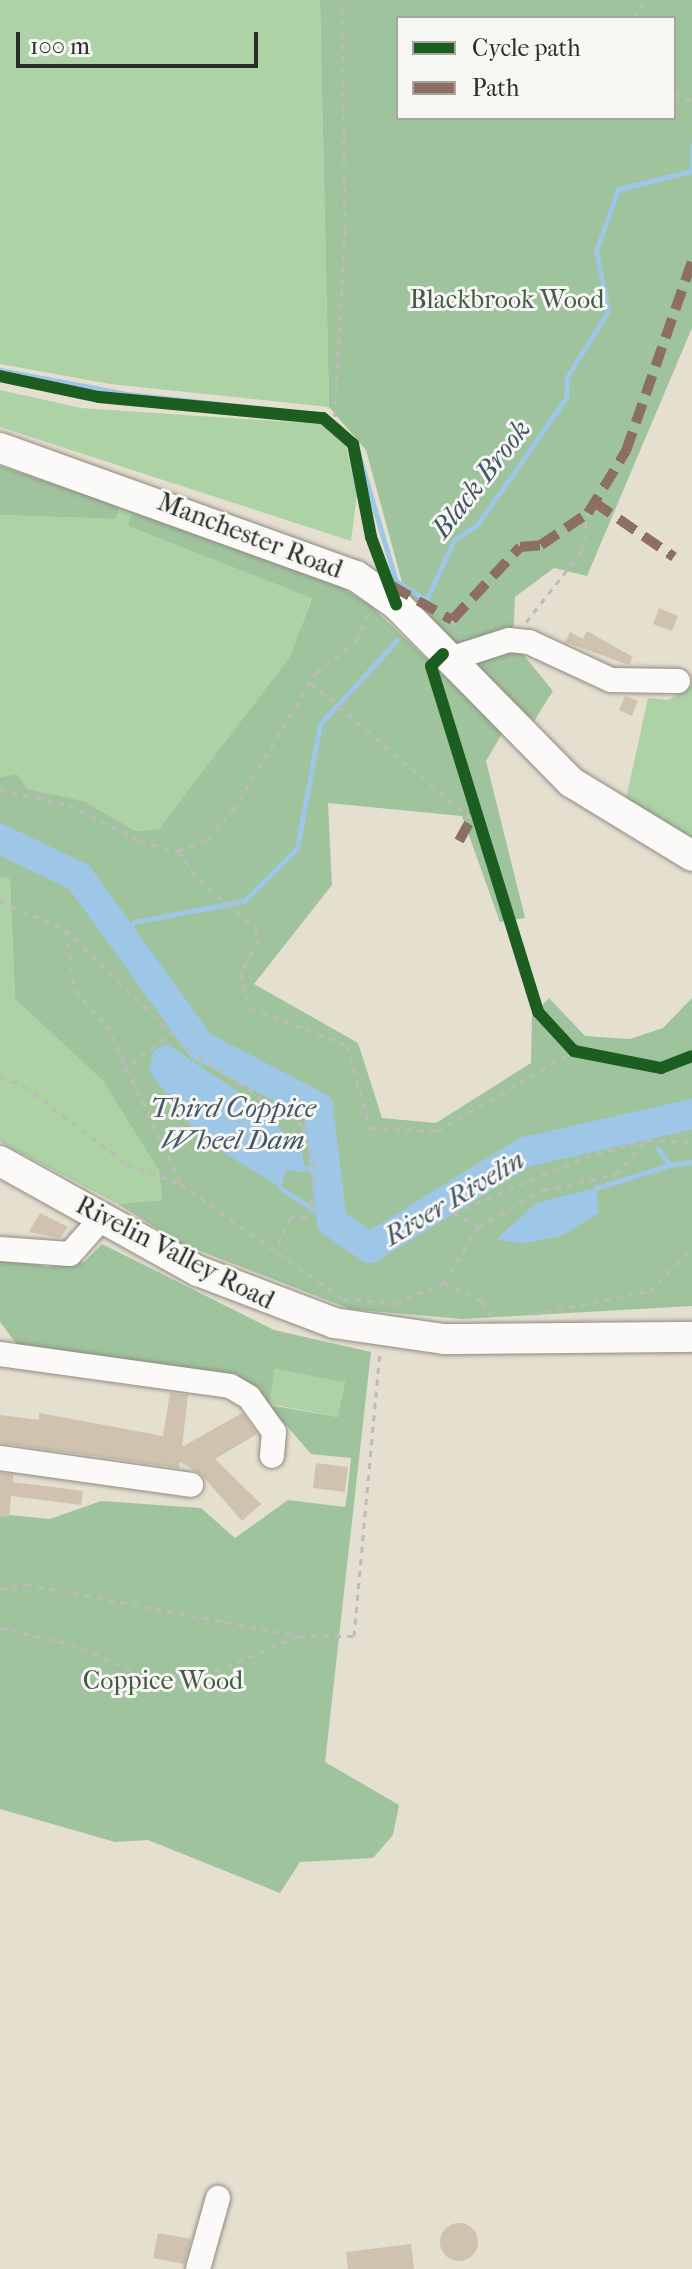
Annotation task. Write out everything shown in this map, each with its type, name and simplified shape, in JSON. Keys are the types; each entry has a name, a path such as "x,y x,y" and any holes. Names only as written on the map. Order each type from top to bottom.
{"main road":[{"name":"Manchester Road","path":"0,448 284,545 380,591 571,782 692,856"},
{"name":"Rivelin Valley Road","path":"0,1161 259,1299 381,1333 512,1339 692,1337"}],"lane":[{"path":"447,660 520,641 611,680 678,681"},
{"path":"0,1249 70,1254 102,1218"},
{"path":"0,1354 230,1386 249,1397 274,1432 272,1456"},
{"path":"0,1458 191,1485"},
{"path":"198,2269 218,2198"}],"path":[{"path":"334,428 345,229 342,0"},
{"path":"520,641 528,617 582,551 588,513"},
{"path":"0,789 69,805 140,841 178,851 207,840 233,810 310,682 336,652 356,641 380,591"},
{"path":"310,682 345,715 470,818"},
{"path":"178,851 199,880 256,928 258,941 241,973 250,1008 347,1045 370,1128 437,1131 574,1051"},
{"path":"0,901 66,930 171,1033 303,1126 314,1163 312,1205 307,1217 291,1217 275,1251"},
{"path":"66,930 75,991 106,1025 122,1071 159,1124 181,1184"},
{"path":"122,1071 171,1033"},
{"path":"0,1077 24,1086 127,1164 181,1184 343,1299 395,1303 444,1283 478,1227 543,1190 616,1174 647,1140"},
{"path":"478,1227 453,1213 585,1157 647,1140 692,1142"},
{"path":"444,1283 483,1301 512,1339 536,1309 650,1291 692,1249"},
{"path":"0,1589 26,1584 299,1636 354,1636 381,1333"},
{"path":"0,1628 82,1647 143,1677 182,1685 299,1636"}],"green space":[{"path":"0,0 320,0 329,407 110,384 0,364"},
{"name":"Blackbrook Wood","path":"320,0 692,0 692,328 587,576 554,568 515,597 513,642 553,691 534,721 442,635 403,586 366,450 329,407"},
{"path":"0,390 81,408 321,424 346,446 357,494 351,541 0,427"},
{"path":"0,466 120,506 116,519 0,515"},
{"path":"120,507 132,510 128,526 312,597 289,658 159,829 136,831 84,801 26,789 17,774 0,777 0,515 116,519"},
{"path":"132,510 318,573 370,605 503,732 486,761 525,918 500,922 462,816 328,803 332,885 254,984 358,1043 382,1118 436,1123 531,1063 532,1016 549,998 585,1036 630,1039 663,1028 692,998 692,1306 462,1319 350,1309 182,1244 118,1204 162,1200 159,1171 103,1081 15,999 10,879 0,877 0,777 17,774 27,789 84,801 136,831 159,829 289,658 312,598 128,526"},
{"path":"692,685 692,840 626,799 648,698 668,700"},
{"path":"0,877 10,879 15,999 103,1081 159,1171 162,1200 118,1204 0,1142"},
{"name":"Coppice Wood","path":"102,1244 274,1330 371,1352 325,1762 399,1805 393,1835 373,1858 300,1862 280,1893 148,1840 115,1842 0,1809 0,1514 50,1519 101,1501 201,1508 235,1538 288,1500 345,1507 347,1496 351,1458 311,1454 256,1390 22,1351 0,1322 0,1256 47,1267 84,1262","holes":["275,1369 345,1382 338,1417 269,1405"]},
{"path":"275,1369 345,1381 339,1417 269,1404"}],"water":[{"name":"Third Coppice Wheel Dam","path":"167,1044 255,1103 302,1151 305,1172 286,1170 281,1188 201,1138 149,1071 153,1051"},
{"path":"682,1101 693,1103 693,1117 682,1119 677,1114 677,1106"},
{"path":"596,1188 599,1213 561,1236 521,1244 497,1239 536,1203"}],"building":[{"path":"659,608 678,616 672,631 653,624"},
{"path":"587,631 633,657 629,665 565,642 570,632 583,639"},
{"path":"625,696 638,701 632,716 619,710"},
{"path":"40,1213 68,1227 60,1238 29,1232"},
{"path":"170,1393 188,1395 182,1447 242,1413 257,1434 215,1459 261,1504 242,1521 201,1474 180,1462 179,1468 0,1443 0,1415 39,1420 39,1413 163,1436"},
{"path":"316,1463 348,1467 345,1492 313,1488"},
{"path":"0,1473 13,1475 13,1482 83,1491 81,1505 11,1496 9,1517 0,1516"},
{"path":"459,2223 472,2229 478,2242 472,2255 459,2261 446,2255 440,2242 446,2229"},
{"path":"158,2233 191,2239 184,2264 153,2258"},
{"path":"411,2244 414,2269 348,2269 346,2252"}],"waterway":[{"name":"Black Brook","path":"692,145 692,167"},
{"name":"Black Brook","path":"0,370 127,394 324,415 355,442 396,581 426,600 454,540 478,524 566,398 567,377 608,311 596,251 618,189 692,171"},
{"name":"Black Brook","path":"123,936 134,922 244,901 297,848 320,724 397,640"},
{"name":"River Rivelin","path":"0,839 79,877 201,1046 318,1107 332,1222 370,1248 525,1152 692,1114"},
{"path":"658,1149 670,1165 692,1162"},
{"path":"596,1188 670,1165"},
{"path":"305,1168 325,1170"},
{"path":"281,1188 332,1222"}],"marked path":[{"path":"392,586 452,620 520,547 541,545 588,513 626,451 692,261"},
{"path":"594,502 674,557"},
{"path":"459,841 475,812"}],"cycle path":[{"path":"0,376 99,397 323,418 353,444 371,537 396,604"},
{"path":"443,654 431,666 538,1012 574,1051 661,1068 692,1056"}]}
